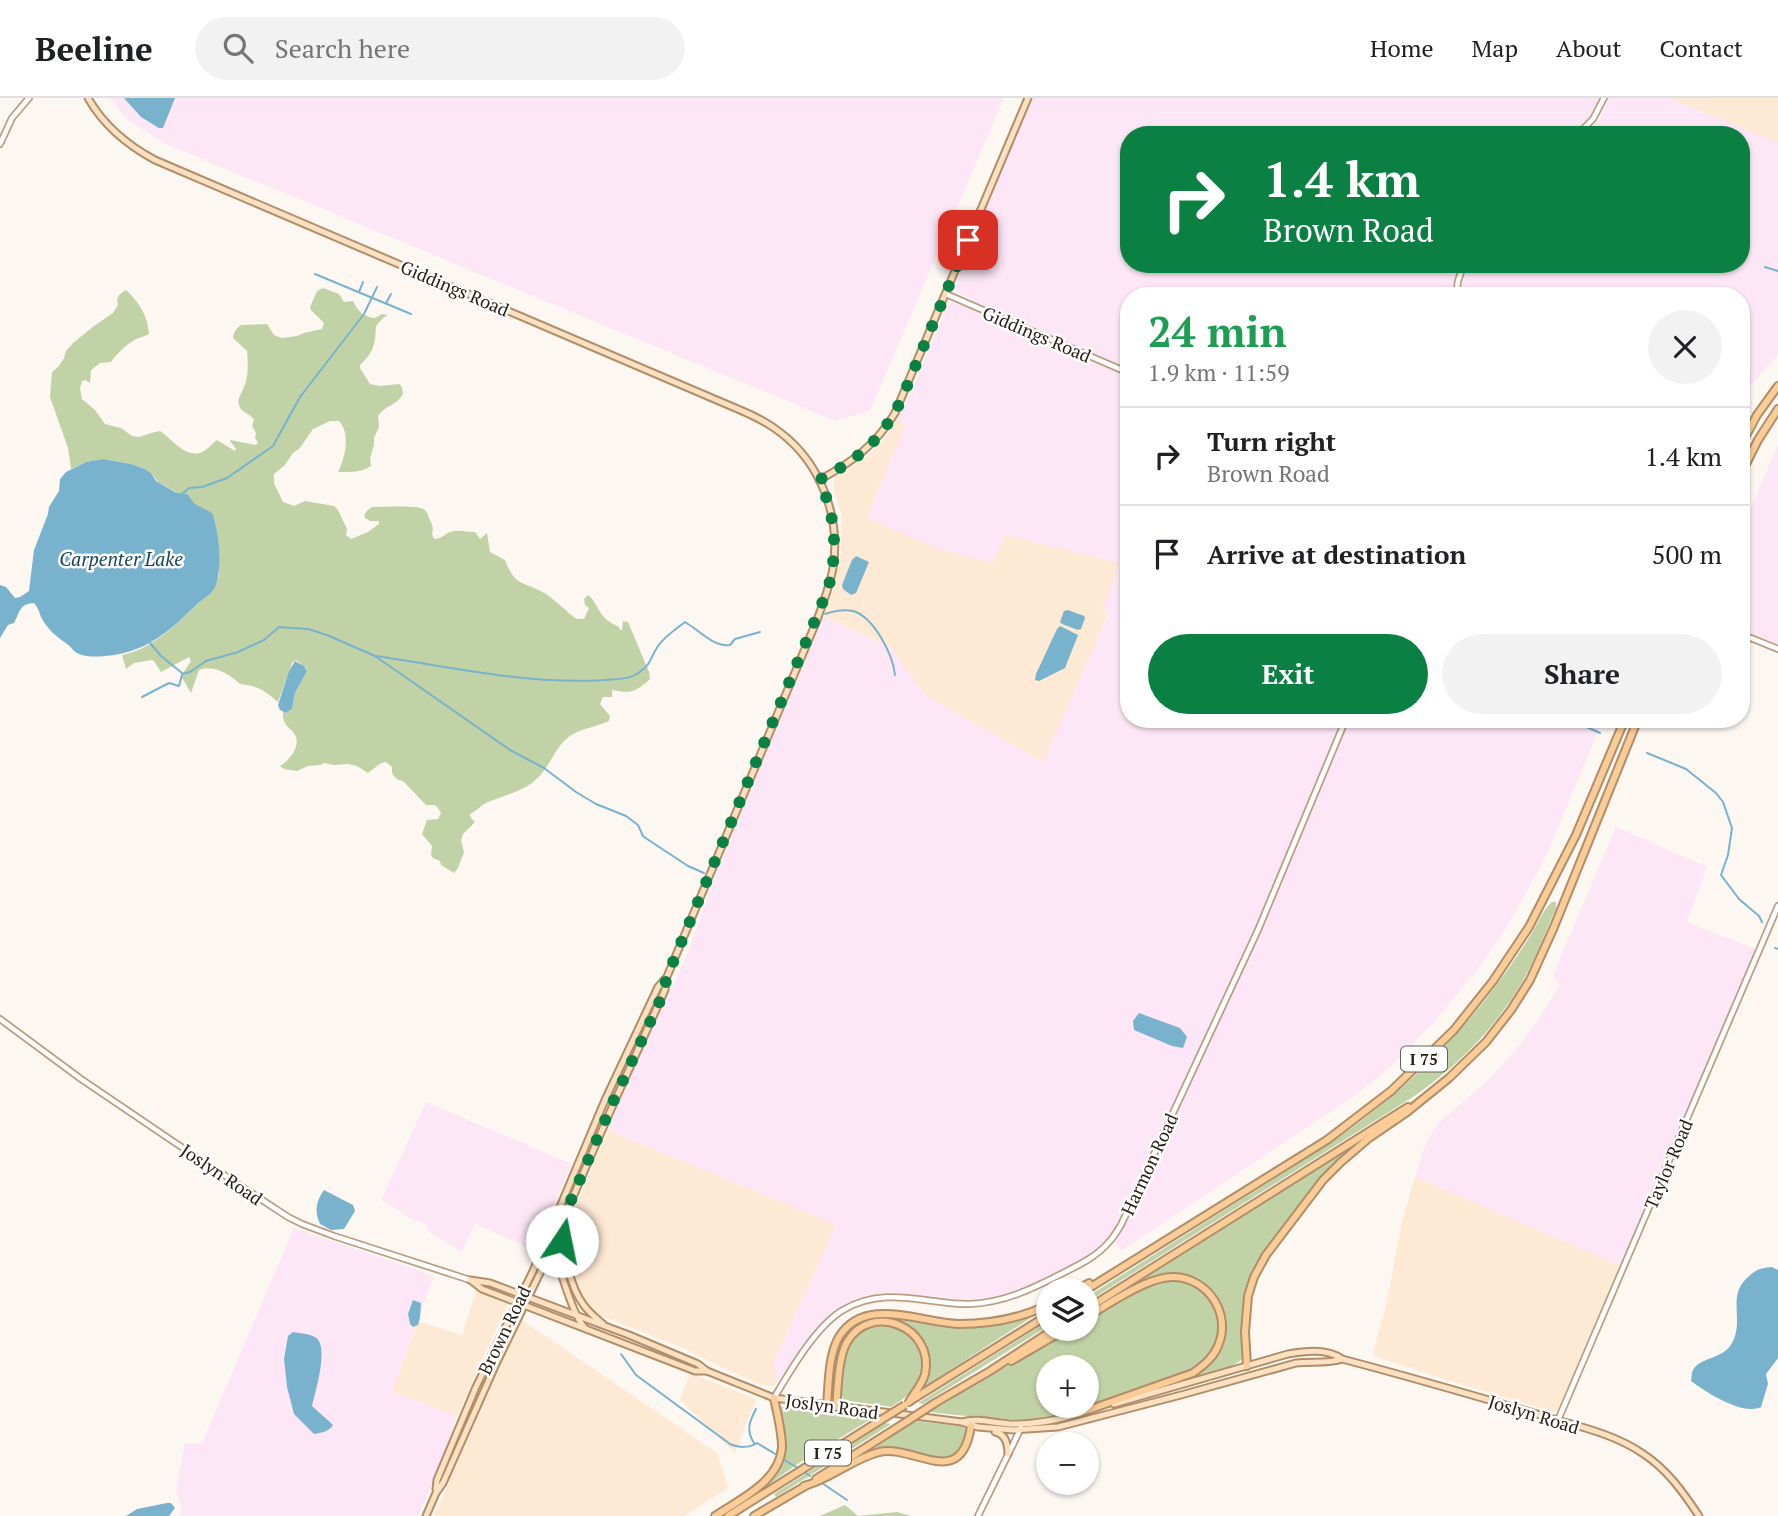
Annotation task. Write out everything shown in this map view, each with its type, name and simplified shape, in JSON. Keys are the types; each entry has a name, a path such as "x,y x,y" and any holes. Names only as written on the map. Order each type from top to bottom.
{"highway":[{"path":"1750,428 1778,386"},
{"path":"1750,455 1778,409"},
{"name":"I 75","path":"1101,1280 1326,1140 1391,1090 1454,1030 1493,981 1530,927 1576,835 1621,728"},
{"name":"I 75","path":"1099,1301 1422,1098 1449,1078 1486,1042 1530,980 1634,728"},
{"path":"1247,1366 1247,1303 1254,1277 1262,1261 1307,1201 1341,1162 1422,1098"},
{"path":"1099,1310 1146,1284 1161,1278 1174,1277 1198,1284 1211,1295 1219,1309 1222,1328 1213,1356 1193,1373 1099,1406"},
{"path":"827,1405 835,1346 845,1328 859,1318 876,1313 943,1323 982,1323 1016,1317 1036,1310"},
{"path":"836,1407 845,1346 861,1329 878,1322 904,1326 914,1335 926,1356 925,1374 907,1404"},
{"name":"I 75","path":"728,1516 751,1497 774,1487 1036,1323"},
{"name":"I 75","path":"757,1514 1036,1341"},
{"path":"990,1371 1046,1341"},
{"path":"715,1516 751,1497 776,1467 782,1448 774,1398"},
{"path":"804,1486 817,1483 884,1451 935,1462 949,1460 960,1453 974,1427"}],"main road":[{"name":"Giddings Road","path":"88,98 118,135 155,160 763,421 795,446 819,480"},
{"path":"819,480 858,457 877,439 899,406 1028,98"},
{"name":"Brown Road","path":"426,1516 529,1297 665,990 666,979 828,589 834,563 834,533 829,505 819,480"},
{"name":"Brown Road","path":"436,1493 437,1480 470,1402 517,1303 651,1000 666,979"},
{"path":"651,1000 658,1005"},
{"path":"600,1133 597,1128 615,1079"},
{"path":"563,1219 563,1250 579,1297 587,1310 606,1326"},
{"path":"551,1226 553,1244 576,1315 587,1330"},
{"name":"Joslyn Road","path":"470,1280 482,1289 524,1306 695,1371 707,1371"},
{"name":"Joslyn Road","path":"470,1280 490,1283 606,1326 774,1398 962,1422 974,1427 1065,1425 1306,1361 1334,1362 1342,1359"},
{"path":"478,1406 476,1396 498,1341"},
{"name":"Joslyn Road","path":"1099,1408 1288,1354 1324,1352 1613,1438 1643,1453 1656,1463 1672,1479 1699,1516"},
{"path":"1287,1366 1290,1360 1288,1354"},
{"path":"1242,1378 1247,1366"},
{"path":"470,1402 478,1406"},
{"path":"457,1452 461,1430 471,1408 470,1402"},
{"name":"Joslyn Road","path":"962,1422 968,1420 1022,1427 1062,1418"},
{"path":"974,1427 1000,1433 1007,1443 1008,1454"}],"street":[{"path":"0,144 12,118 29,98"},
{"path":"1586,126 1593,119 1604,98"},
{"name":"Giddings Road","path":"946,294 1120,369"},
{"path":"1750,638 1778,649"},
{"name":"Harmon Road","path":"774,1398 822,1328 833,1317 858,1303 886,1296 969,1304 989,1302 1036,1287 1088,1260 1108,1243 1121,1225 1258,930 1342,728"},
{"name":"Taylor Road","path":"1558,1421 1778,906"},
{"name":"Joslyn Road","path":"0,1019 81,1079 288,1217 346,1241 470,1280"},
{"path":"978,1516 1022,1427"}],"shaded area":[{"path":"109,98 1004,98 870,411 835,421 168,145 130,122"},
{"path":"1033,98 1601,98 1580,126 1120,126 1120,273 1458,273 1454,287 1120,287 1120,364 973,301 956,289"},
{"path":"1609,98 1668,98 1736,126 1593,126"},
{"path":"1668,98 1778,98 1778,143 1750,132 1750,126 1736,126"},
{"path":"1750,132 1778,143 1778,355 1750,387 1750,287 1462,287 1465,273 1750,273"},
{"path":"952,302 1120,371 1120,563 1005,535 992,563 944,551 866,518 906,424 897,420 947,307"},
{"path":"897,420 906,424 867,517 992,562 1005,535 1120,563 1102,609 1109,612 1044,763 925,695 890,647 824,616 835,585 841,553 841,514 833,488 834,481 882,442"},
{"path":"1778,445 1778,645 1750,633 1750,509"},
{"path":"1120,563 1120,728 1339,728 1244,953 1126,1206 1105,1241 1078,1261 1046,1278 1036,1278 1036,1283 1029,1287 998,1296 959,1299 888,1292 855,1299 843,1305 814,1331 777,1382 773,1363 836,1225 608,1130 660,1007 687,955 712,885 823,616 890,647 925,695 1043,762 1109,613 1102,609"},
{"path":"1346,728 1599,728 1535,877 1500,938 1434,1022 1393,1065 1353,1097 1121,1251 1114,1240 1170,1128 1258,937"},
{"path":"1616,827 1707,867 1687,922 1756,949 1621,1266 1415,1177 1423,1150 1434,1128 1485,1083 1516,1050 1560,985 1553,975"},
{"path":"426,1102 572,1164 533,1250 475,1224 462,1252 429,1232 424,1222 413,1220 381,1200"},
{"path":"608,1130 837,1225 773,1363 777,1382 774,1386 761,1385 685,1349 602,1316 586,1303 567,1253 565,1237"},
{"path":"1415,1177 1621,1266 1558,1411 1553,1412 1374,1356 1402,1222"},
{"path":"294,1228 434,1276 392,1392 457,1416 446,1450 418,1516 179,1516 182,1511 176,1490 185,1443 202,1443"},
{"path":"476,1291 508,1303 457,1416 392,1392 418,1321 462,1335"},
{"path":"522,1320 717,1453 728,1488 684,1516 433,1516 477,1414"},
{"path":"690,1373 756,1399 735,1453 680,1400"}],"green space":[{"path":"323,288 339,294 344,302 353,301 364,315 375,318 382,314 388,315 376,326 373,348 360,368 370,384 399,384 403,394 378,416 379,427 374,438 371,466 363,470 338,472 345,453 346,439 339,421 330,421 313,429 300,448 274,474 274,483 283,502 294,506 305,501 334,506 347,529 346,535 351,539 379,524 379,521 365,518 365,513 372,507 423,509 432,524 434,539 456,531 475,532 480,539 487,533 490,552 505,560 517,580 546,594 577,619 584,619 589,608 584,599 588,595 605,618 620,630 623,621 628,622 649,672 650,679 637,689 629,692 612,690 612,697 603,697 600,704 610,716 609,721 565,740 532,783 488,802 470,814 475,822 463,834 461,841 464,852 454,873 433,858 432,846 422,834 427,820 438,819 441,813 438,808 435,805 426,805 403,781 393,775 392,767 386,762 368,773 348,764 324,763 297,771 280,766 295,750 297,742 294,733 284,721 283,712 292,709 295,693 307,671 296,660 292,663 278,702 260,689 240,684 226,674 211,669 199,670 191,693 181,676 191,661 189,657 161,672 152,660 134,663 126,669 122,655 156,640 208,595 219,575 219,552 195,504 158,482 145,469 103,459 86,462 71,469 68,448 50,397 52,372 59,366 66,351 113,313 118,305 119,295 126,290 142,310 149,334 127,345 111,362 100,363 91,370 90,383 82,381 82,399 95,410 105,424 139,437 160,431 181,448 192,453 204,451 217,440 235,451 231,440 255,445 258,443 252,426 254,420 240,408 239,403 247,375 247,351 233,338 234,332 241,325 267,324 274,335 282,338 322,329 324,323 310,307 317,291"},
{"path":"1552,902 1556,902 1556,908 1525,977 1491,1027 1448,1070 1416,1095 1099,1294 1099,1289 1332,1142 1399,1090 1440,1051 1478,1009 1509,967"},
{"path":"1346,1151 1266,1249 1252,1271 1244,1301 1242,1359 1237,1363 1190,1378 1220,1347 1218,1302 1181,1276 1164,1274 1154,1277 1109,1301"},
{"path":"1156,1282 1185,1282 1204,1292 1215,1308 1218,1328 1214,1347 1193,1369 1099,1402 1099,1355 1036,1355 1036,1418 1048,1418 1003,1419 929,1412 1051,1341 1099,1341 1099,1313"},
{"path":"1036,1311 1036,1315 922,1388 927,1371 918,1337 883,1320 849,1336 833,1384 838,1347 847,1331 860,1322 894,1317 967,1326"},
{"path":"880,1325 899,1329 914,1340 922,1357 923,1366 919,1381 909,1394 891,1407 844,1400 840,1390 848,1349 858,1334"},
{"path":"1036,1329 1036,1333 923,1404 918,1403"},
{"path":"781,1407 876,1416 768,1485 767,1482 781,1461"},
{"path":"915,1421 967,1427 964,1443 959,1451 942,1459 906,1452 866,1454"},
{"path":"885,1423 891,1424 776,1497 774,1494"},
{"path":"845,1505 858,1516 820,1516"},
{"path":"897,1512 911,1516 858,1516"}],"water":[{"path":"124,98 175,98 163,128 159,128 141,117"},
{"name":"Carpenter Lake","path":"103,459 145,469 156,481 175,492 187,494 195,504 212,513 219,550 219,570 215,587 166,632 132,651 95,657 77,653 49,629 34,603 23,607 14,623 8,625 0,638 0,585 6,587 15,598 29,591 34,550 49,507 59,491 60,479 66,472 86,462"},
{"path":"856,556 869,562 856,593 851,595 842,585"},
{"path":"1064,611 1084,616 1081,629 1060,622"},
{"path":"1060,626 1078,635 1065,668 1039,681 1035,680 1036,674"},
{"path":"295,661 307,671 295,693 292,709 286,713 280,710 278,705"},
{"path":"1139,1013 1180,1028 1187,1037 1183,1048 1134,1030 1133,1021"},
{"path":"324,1190 353,1205 355,1211 344,1229 331,1230 320,1224 317,1207"},
{"path":"1772,1267 1778,1270 1778,1358 1766,1374 1768,1384 1761,1407 1753,1409 1734,1406 1691,1381 1692,1372 1696,1366 1724,1352 1732,1343 1737,1326 1738,1292 1742,1284 1756,1271"},
{"path":"413,1300 421,1303 418,1325 413,1327 408,1314"},
{"path":"293,1332 315,1337 321,1349 320,1370 312,1406 333,1425 330,1429 314,1434 294,1414 287,1387 284,1359 288,1336"},
{"path":"171,1503 175,1508 169,1516 126,1516 137,1509"}],"waterway":[{"path":"1765,267 1778,271"},
{"path":"315,274 411,314"},
{"path":"359,292 363,282"},
{"path":"182,494 189,488 202,487 227,478 273,446 300,397 364,314 377,287"},
{"path":"386,303 391,294"},
{"path":"825,614 853,611 868,621 891,657 895,675"},
{"path":"376,656 519,678 576,681 624,679 645,668 661,643 685,622 712,641 724,645 760,632"},
{"path":"182,674 206,661 238,652 264,640 279,627 308,629 327,635 375,656 510,750 544,768 596,804 626,816 638,825 647,839 688,866 704,873"},
{"path":"150,643 182,673"},
{"path":"142,697 169,683 179,686 182,675"},
{"path":"1589,728 1600,733"},
{"path":"1647,753 1686,769 1723,802 1732,828 1728,855 1721,875 1739,899 1759,916 1762,922"},
{"path":"621,1354 636,1375 730,1444 744,1447 757,1443 777,1455"},
{"path":"754,1443 749,1426 756,1409"},
{"path":"783,1459 796,1467"},
{"path":"806,1473 810,1476"},
{"path":"822,1483 847,1500"}],"route":[{"path":"562,1241 563,1219 665,990 666,979 828,589 835,545 832,517 819,480 858,457 877,439 890,421 899,406 968,240"}]}
